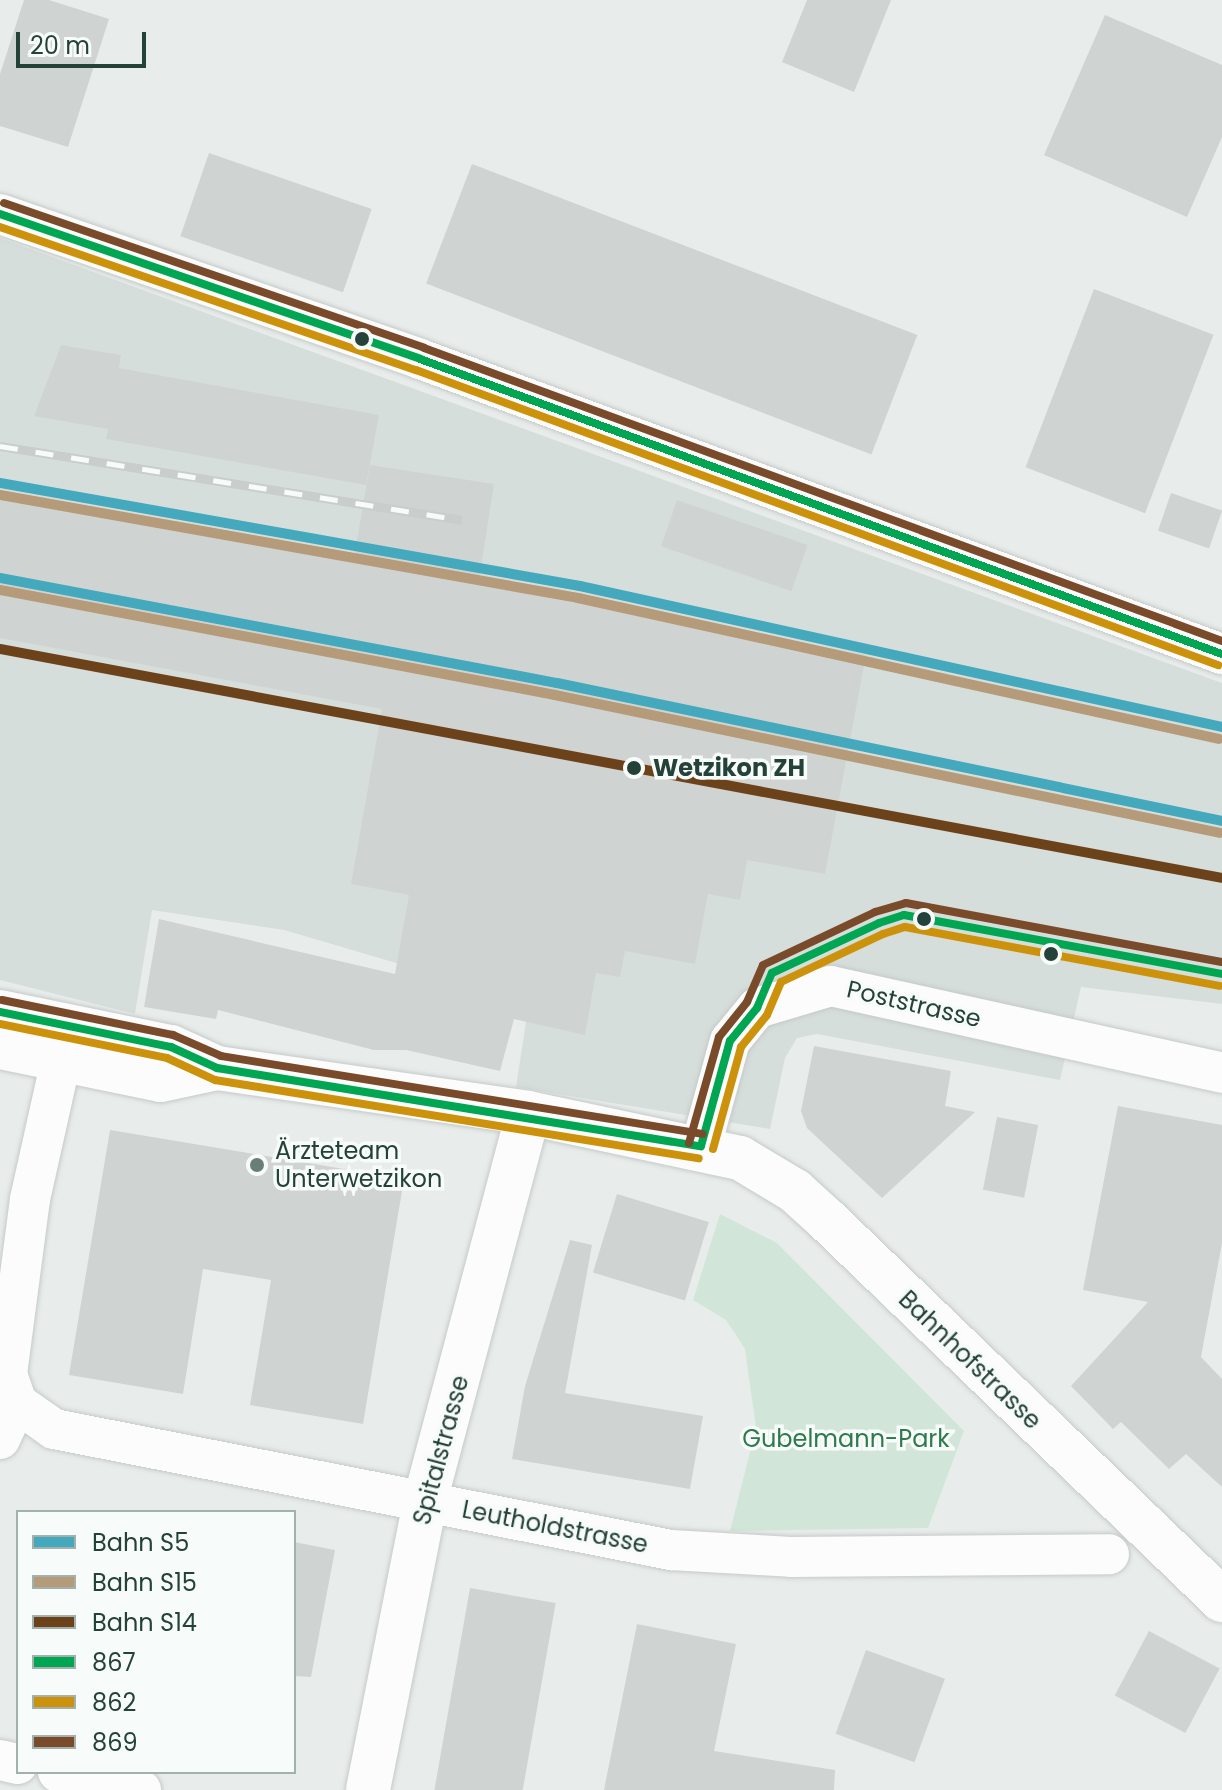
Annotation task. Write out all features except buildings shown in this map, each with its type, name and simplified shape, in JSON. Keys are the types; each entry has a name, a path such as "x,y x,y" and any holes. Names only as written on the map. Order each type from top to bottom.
{"main road":[{"path":"0,1012 171,1047 217,1068"},
{"path":"0,1047 161,1080 217,1068"},
{"name":"Bahnhofstrasse","path":"217,1068 528,1113 701,1146 740,1158 795,1191 1222,1600"},
{"name":"Spitalstrasse","path":"368,1790 425,1501 528,1113"}],"street":[{"path":"0,214 420,359 1222,654"},
{"name":"Poststrasse","path":"701,1146 730,1041 757,1008 831,986 1222,1073"},
{"path":"0,1439 17,1403 7,1374 30,1199 61,1060"},
{"name":"Leutholdstrasse","path":"17,1403 54,1429 671,1550 791,1557 1109,1554"},
{"path":"67,1774 141,1790"}],"shaded area":[{"path":"0,238 1222,683 1222,1004 1081,987 1060,1080 817,1034 797,1038 785,1058 770,1129 516,1087 529,1002 284,930 152,910 135,1014 0,980"}],"green space":[{"name":"Gubelmann-Park","path":"720,1214 777,1243 964,1431 928,1528 730,1531 756,1428 745,1349 726,1320 693,1300"}],"railway":[{"path":"0,446 462,520"}],"rail line":[{"name":"S5","path":"0,483 580,586 1222,727"},
{"name":"S15","path":"0,495 578,598 1219,739"},
{"name":"S5","path":"0,578 557,683 1222,821"},
{"name":"S15","path":"0,590 555,695 1220,833"},
{"name":"S14","path":"0,649 1222,878"}],"transit line":[{"name":"869","path":"4,203 424,348 1222,641"},
{"name":"867","path":"0,214 420,359 1222,654"},
{"name":"862","path":"0,227 416,370 1218,665"},
{"name":"869","path":"689,1143 719,1037 747,1002 763,965 875,912 906,903 1222,962"},
{"name":"867","path":"701,1146 730,1041 757,1008 772,973 879,923 904,915 1222,974"},
{"name":"862","path":"713,1149 741,1047 767,1015 781,982 883,934 905,927 1220,986"},
{"name":"869","path":"2,1000 173,1035 221,1056 703,1134"},
{"name":"867","path":"0,1012 171,1047 217,1068 701,1146"},
{"name":"862","path":"0,1024 167,1058 215,1080 699,1158"}],"place":[{"name":"Wetzikon ZH","path":"634,768"},
{"name":"Ärzteteam Unterwetzikon","path":"257,1165"}]}
